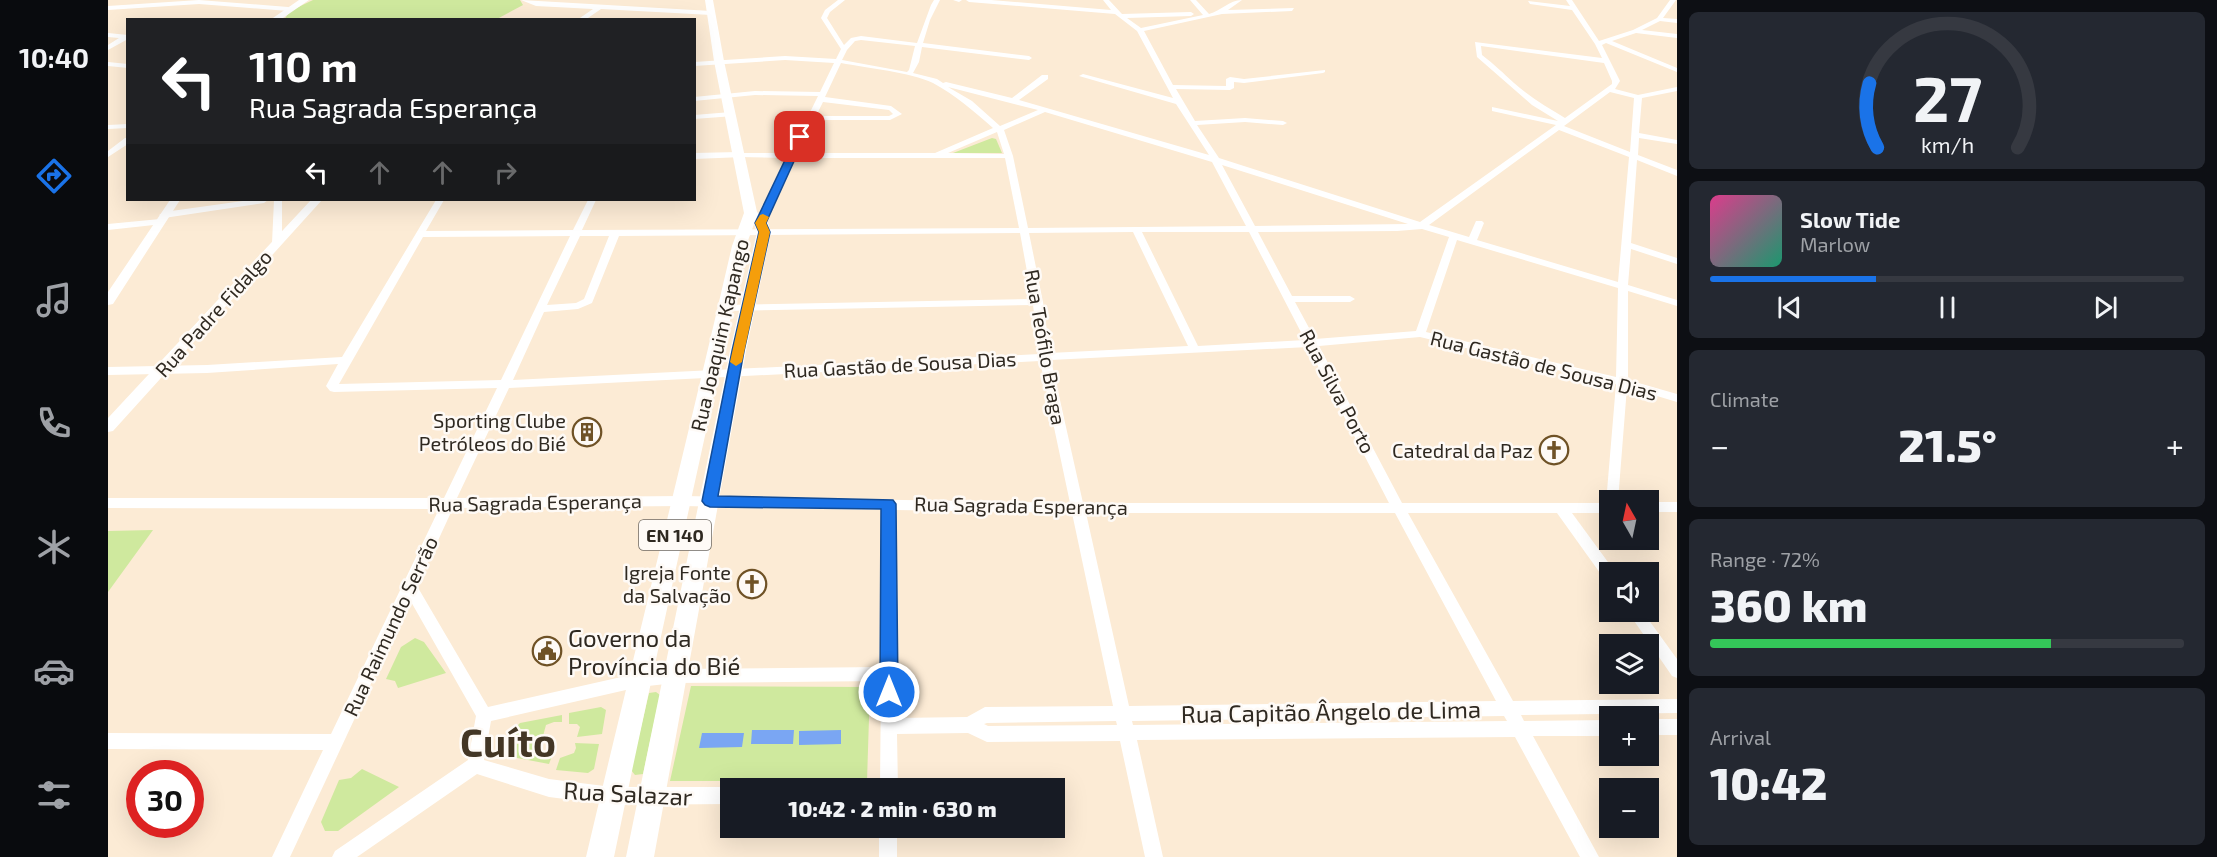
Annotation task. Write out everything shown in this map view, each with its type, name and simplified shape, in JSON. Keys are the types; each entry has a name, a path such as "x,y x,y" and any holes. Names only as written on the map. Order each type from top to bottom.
{"main road":[{"name":"EN 140","path":"709,0 739,155 759,223"},
{"name":"Rua Joaquim Kapango","path":"600,857 639,680 683,501 742,233 759,223"},
{"name":"Rua Joaquim Kapango","path":"640,857 747,307 759,223"},
{"path":"700,419 725,421"},
{"path":"695,443 720,444"}],"street":[{"path":"277,18 305,0"},
{"path":"524,0 536,4 711,13"},
{"path":"618,8 620,0"},
{"path":"842,0 827,11 824,18 844,49"},
{"path":"909,74 917,64 919,45 930,10 937,0"},
{"path":"969,0 1118,14 1206,14 1292,9"},
{"name":"Rua Silva Porto","path":"1106,0 1118,14 1140,30 1170,87 1215,159 1399,508 1590,857"},
{"path":"1192,0 1206,14"},
{"path":"1140,30 1219,13 1239,0"},
{"path":"1602,42 1635,31 1659,19 1673,0"},
{"path":"108,8 199,2 288,9"},
{"path":"1029,58 858,38 850,41 759,223 1025,230 1421,226 1612,90 1616,81 1605,61 1602,42 1571,4 1530,2"},
{"path":"583,18 600,7"},
{"path":"641,18 643,10"},
{"path":"1659,19 1677,21"},
{"path":"1635,31 1677,36"},
{"path":"108,35 126,37 108,48"},
{"path":"1602,42 1677,70"},
{"path":"1563,124 1511,84 1499,70 1482,59 1478,54 1477,43 1605,61"},
{"name":"Rua Teófilo Braga","path":"696,64 785,58 839,61 909,74 934,81 969,103 1000,130 1009,156 1025,230 1045,357 1154,857"},
{"path":"108,64 126,66"},
{"path":"1170,87 1230,88 1230,80 1244,81 1323,71"},
{"path":"1083,76 1179,102"},
{"path":"1014,100 1045,77"},
{"path":"934,81 1014,100 1215,159 1421,226 1677,303"},
{"path":"1612,90 1638,97 1677,89"},
{"path":"696,99 768,93 821,97 891,108 898,114 890,118 810,118"},
{"path":"1612,490 1622,382 1623,287 1638,97"},
{"path":"930,157 1000,130 1046,109"},
{"path":"1495,109 1563,124 1677,173"},
{"path":"696,117 730,114"},
{"path":"1192,123 1245,120 1283,123"},
{"path":"108,128 126,126"},
{"path":"1634,135 1677,142"},
{"path":"108,155 126,142"},
{"path":"696,156 1009,156"},
{"path":"108,301 174,201"},
{"path":"108,227 258,201"},
{"path":"277,243 278,201"},
{"name":"Rua Padre Fidalgo","path":"108,427 316,201"},
{"name":"Rua Gastão de Sousa Dias","path":"439,201 346,360 332,386 334,388 506,384 709,375 1313,343 1420,334 1622,382 1677,398"},
{"name":"Rua Raimundo Serrão","path":"281,857 591,201"},
{"path":"1472,241 1479,223"},
{"path":"1136,229 1194,348"},
{"path":"540,309 578,306 588,302 615,233"},
{"path":"420,234 742,233"},
{"path":"1420,334 1454,236"},
{"path":"1627,245 1677,261"},
{"path":"1289,299 1350,299"},
{"path":"725,308 1038,302"},
{"path":"108,371 160,371 346,360"},
{"name":"Rua Sagrada Esperança","path":"108,503 710,501 1045,508 1076,506 1599,508"},
{"path":"888,504 889,778"},
{"path":"1659,507 1677,507"},
{"path":"1561,508 1600,562"},
{"path":"341,857 476,765 484,715 409,585"},
{"path":"1642,622 1677,671"},
{"path":"484,715 639,680 675,676 889,674"},
{"name":"Rua Capitão Ângelo de Lima","path":"1659,708 1677,706"},
{"name":"Rua Capitão Ângelo de Lima","path":"969,725 986,715 1509,708 1599,711"},
{"path":"1396,710 1406,730"},
{"path":"1284,711 1292,731"},
{"path":"1219,712 1224,731"},
{"path":"889,726 969,725"},
{"name":"Rua Capitão Ângelo de Lima","path":"969,725 987,734 1599,728"},
{"path":"1659,728 1677,727"},
{"path":"108,741 335,742"},
{"name":"Rua Salazar","path":"476,765 549,788 612,796 652,798 720,796"},
{"path":"888,838 888,857"}],"green space":[{"path":"313,0 520,0 523,5 499,18 285,18 290,11"},
{"path":"992,138 996,139 1002,153 953,153"},
{"path":"153,530 108,592 108,531"},
{"path":"415,638 424,642 446,673 398,688 395,681 386,679 401,647"},
{"path":"691,686 870,687 867,778 720,778 720,781 670,781"},
{"path":"656,692 660,695 643,774 635,775 631,770 649,693"},
{"path":"601,707 606,710 602,734 577,737 580,727 577,724 569,724 569,713"},
{"path":"562,715 562,722 546,725 543,736 518,737 515,733 515,728 520,723"},
{"path":"540,743 537,750 540,755 552,756 549,764 507,756 508,751 515,744"},
{"path":"575,743 599,744 594,769 588,773 556,770 560,758 574,753"},
{"path":"362,769 399,787 338,831 325,831 321,822 339,780 351,778"}],"water":[{"path":"752,730 794,730 793,744 751,744"},
{"path":"841,730 841,744 799,745 799,731"},
{"path":"702,733 744,733 742,747 699,748"}],"slow traffic":[{"path":"736,362 765,232 761,223 763,217"}],"place":[{"name":"Sporting Clube Petróleos do Bié","path":"587,432"},
{"name":"Catedral da Paz","path":"1554,450"},
{"name":"Igreja Fonte da Salvação","path":"752,584"},
{"name":"Governo da Província do Bié","path":"547,651"}],"district":[{"name":"Cuíto","path":"508,741"}],"route":[{"path":"800,137 761,223 765,232 738,351 710,501 888,504 889,692"}]}
